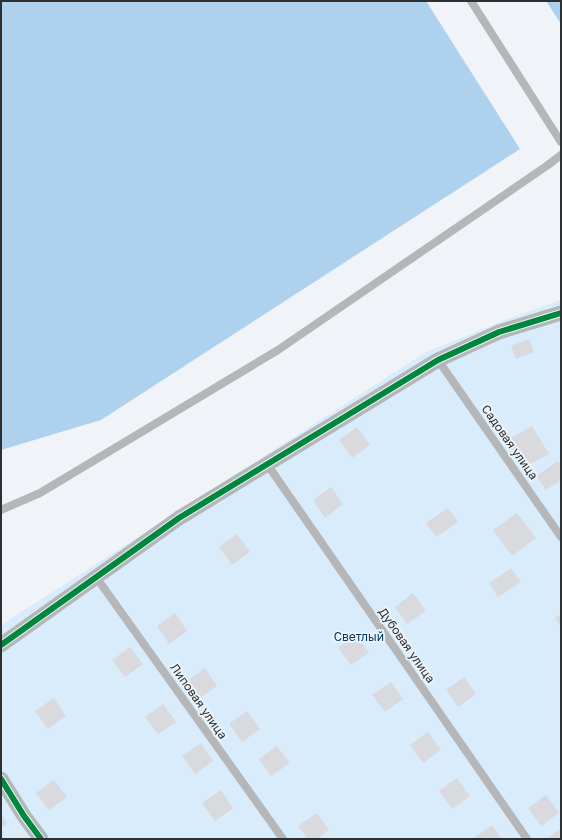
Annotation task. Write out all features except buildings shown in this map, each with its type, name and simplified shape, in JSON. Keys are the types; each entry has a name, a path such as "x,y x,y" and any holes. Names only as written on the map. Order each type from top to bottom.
{"street":[{"path":"1,645 179,518 438,360 498,332 561,313"},
{"path":"1,779 24,816 41,839"}],"lane":[{"path":"471,1 561,142"},
{"path":"1,510 40,493 278,350 561,155"},
{"name":"Садовая улица","path":"438,360 561,537"},
{"name":"Дубовая улица","path":"267,464 527,839"},
{"name":"Липовая улица","path":"96,577 283,839"}],"green space":[{"name":"Светлый","path":"561,300 561,839 1,839 1,625 426,352 510,318"}],"water":[{"path":"1,1 426,1 520,149 101,420 1,450"},
{"path":"546,1 561,1 561,24"}],"cycle path":[{"path":"1,645 179,518 438,360 499,332 561,313"},
{"path":"1,779 24,816 41,839"}]}
